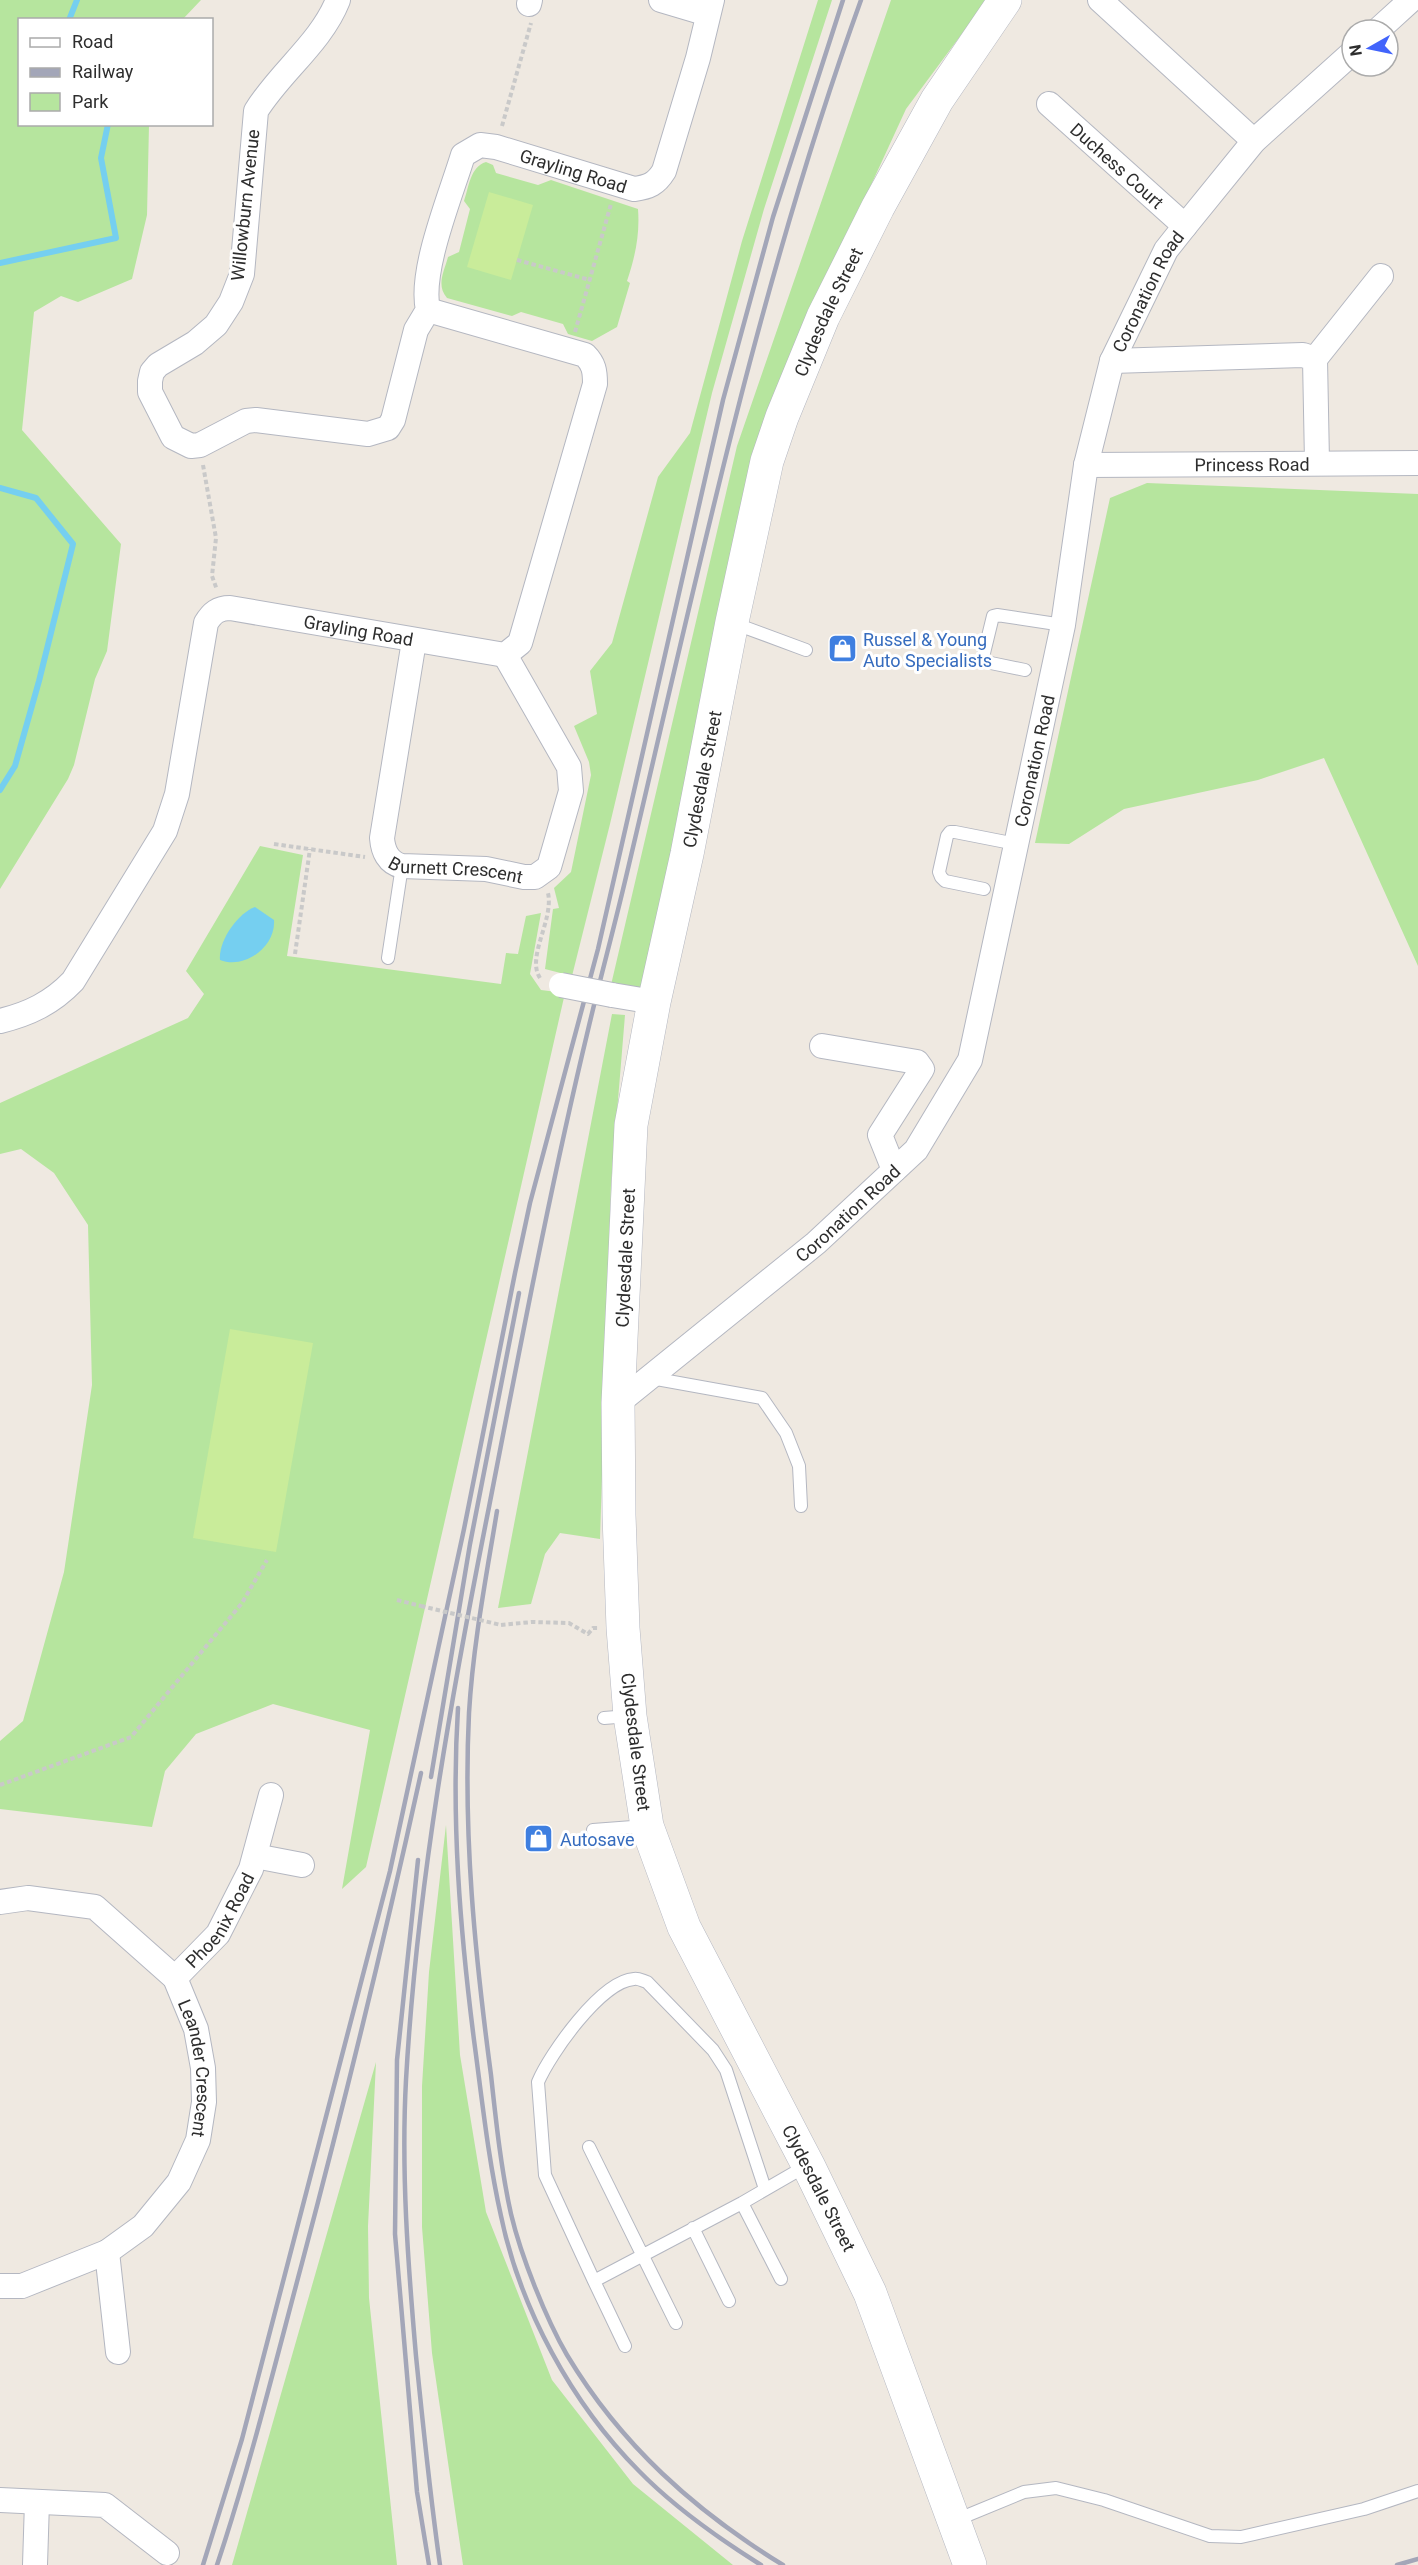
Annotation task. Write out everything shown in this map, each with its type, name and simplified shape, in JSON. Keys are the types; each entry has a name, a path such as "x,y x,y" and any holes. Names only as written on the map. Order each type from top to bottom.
{"main road":[{"name":"Clydesdale Street","path":"970,2565 870,2293 850,2247 684,1927 647,1826 617,1717 623,1628 618,1403 631,1125 654,1002 687,854 732,622 767,461 782,417 823,317 878,207 938,100 1005,0"}],"street":[{"name":"Willowburn Avenue","path":"200,445 191,446 173,436 150,392 152,372 158,365 195,343 216,325 231,302 242,274 256,111 266,94 330,18 338,0"},
{"path":"661,0 710,7"},
{"path":"1100,0 1254,141"},
{"path":"1391,18 1411,0"},
{"name":"Grayling Road","path":"428,310 424,294 427,271 463,155 480,145 496,147 634,189 646,187 659,179 664,171 698,58 710,7"},
{"name":"Coronation Road","path":"618,1403 816,1243 916,1150 970,1060 1063,625 1086,465 1112,361 1166,250 1185,225 1254,141 1340,64"},
{"name":"Duchess Court","path":"1050,104 1185,225"},
{"path":"1317,462 1315,359 1381,276"},
{"path":"200,445 246,421 256,420 368,434 388,428 393,420 416,330 428,310 585,355 592,362 595,384 520,643 506,655"},
{"path":"1112,361 1303,355 1315,359"},
{"name":"Princess Road","path":"1086,465 1418,463"},
{"path":"0,1022 45,1006 73,981 165,831 177,794 206,623 212,613 223,608"},
{"name":"Grayling Road","path":"223,608 506,655"},
{"name":"Burnett Crescent","path":"414,641 382,838 393,859 486,869 524,877 543,873 549,867 571,791 569,767 506,655"},
{"path":"561,985 654,1002"},
{"path":"822,1046 917,1062 922,1069 880,1135 894,1170"},
{"name":"Phoenix Road","path":"175,1978 218,1934 255,1856 271,1795"},
{"name":"Phoenix Road","path":"255,1856 302,1865"},
{"name":"Leander Crescent","path":"0,1902 28,1898 95,1907 175,1978 196,2029 203,2068 204,2102 198,2140 179,2182 143,2226 107,2252 22,2286 0,2286"},
{"path":"107,2252 118,2352"},
{"path":"0,2500 105,2505 167,2553"},
{"path":"35,2565 37,2502"}],"lane":[{"path":"1025,670 986,662 983,657 993,616 1063,625"},
{"path":"732,622 806,650"},
{"path":"984,889 945,881 941,877 939,872 946,836 950,832 955,832 1016,844"},
{"path":"388,958 393,859"},
{"path":"651,1378 762,1398 786,1433 799,1466 801,1506"},
{"path":"593,1830 647,1826"},
{"path":"625,2346 545,2175 538,2082 544,2068 594,2000 615,1986 633,1979 647,1982 713,2050 726,2070 765,2189"},
{"path":"589,2147 676,2323"},
{"path":"594,2281 742,2203 808,2164"},
{"path":"742,2203 781,2279"},
{"path":"693,2228 729,2301"},
{"path":"954,2521 1024,2492 1056,2488 1104,2500 1210,2536 1241,2537 1364,2509 1418,2491"}],"path":[{"path":"496,147 533,16 530,2"},
{"path":"570,350 617,184"},
{"path":"517,260 590,280"},
{"path":"200,445 216,538 212,576 223,608"},
{"path":"274,844 393,859"},
{"path":"295,954 310,849"},
{"path":"543,873 550,905 536,964 537,972 540,978 561,985"},
{"path":"0,1785 131,1737 242,1604 267,1560"},
{"path":"397,1600 501,1625 532,1622 569,1623 588,1634 593,1628 623,1628"}],"green space":[{"path":"0,0 201,0 184,18 18,18 18,126 149,126 147,215 132,279 78,302 61,296 34,312 22,430 121,544 107,651 95,679 74,765 68,779 0,889"},
{"path":"818,0 832,0 764,209 712,393 572,976 545,969 553,909 559,908 554,888 571,872 591,775 589,762 574,726 597,714 590,671 612,643 658,477 690,433 742,241"},
{"path":"891,0 987,0 906,109 785,372 644,989 611,985 737,446"},
{"path":"486,162 493,165 496,173 538,185 551,180 638,209 636,246 627,281 630,283 617,327 592,341 568,334 563,324 521,312 512,316 447,298 441,283 443,273 448,257 459,252 470,209 464,201 471,178 477,168"},
{"path":"489,192 533,205 511,280 467,267"},
{"path":"1147,483 1418,494 1418,966 1324,758 1258,780 1124,809 1069,844 1035,843 1110,498"},
{"path":"260,846 303,855 287,956 501,984 506,953 518,954 526,916 541,913 530,974 541,990 565,993 366,1867 342,1889 370,1730 273,1704 196,1734 165,1771 152,1827 0,1809 0,1741 23,1721 64,1572 92,1385 88,1225 54,1173 21,1149 0,1154 0,1103 188,1018 204,994 186,971"},
{"path":"612,1014 625,1015 611,1185 600,1539 560,1533 545,1554 531,1604 498,1608"},
{"path":"230,1329 313,1343 276,1552 193,1538"},
{"path":"446,1825 460,2055 486,2212 552,2380 633,2484 733,2565 463,2565 432,2353 422,2227 422,2086 429,1972"},
{"path":"376,2062 368,2226 369,2298 397,2565 232,2565"}],"water":[{"path":"255,907 274,920 270,939 257,954 249,959 239,962 220,960 222,945 230,929 242,915"}],"waterway":[{"path":"70,18 77,0"},
{"path":"0,263 116,238 101,158 108,126"},
{"path":"0,488 36,498 73,544 15,766 0,790"}],"railway":[{"path":"203,2565 242,2439 390,1871 464,1529 530,1203 598,949 723,400 773,217 843,0"},
{"path":"440,2565 416,2356 405,2184 406,2080 411,2007 437,1792 512,1388 588,1030 704,545 760,325 824,107 861,0"},
{"path":"431,1777 470,1544 519,1293"},
{"path":"497,1511 480,1612 471,1688 468,1759 469,1850 480,1985 502,2162 515,2231 535,2287 559,2340 588,2388 611,2418 662,2474 690,2499 783,2565"},
{"path":"458,1708 456,1833 469,1999 492,2172 501,2216 521,2285 552,2353 592,2416 615,2445 639,2471 682,2509 761,2565"},
{"path":"217,2565 251,2453 318,2202 379,1957 421,1773"},
{"path":"418,1860 397,2060 395,2234 417,2492 429,2565"},
{"path":"1397,2565 1418,2559"}],"place":[{"name":"Russel & Young Auto Specialists","path":"842,649"},
{"name":"Autosave","path":"539,1839"}]}
